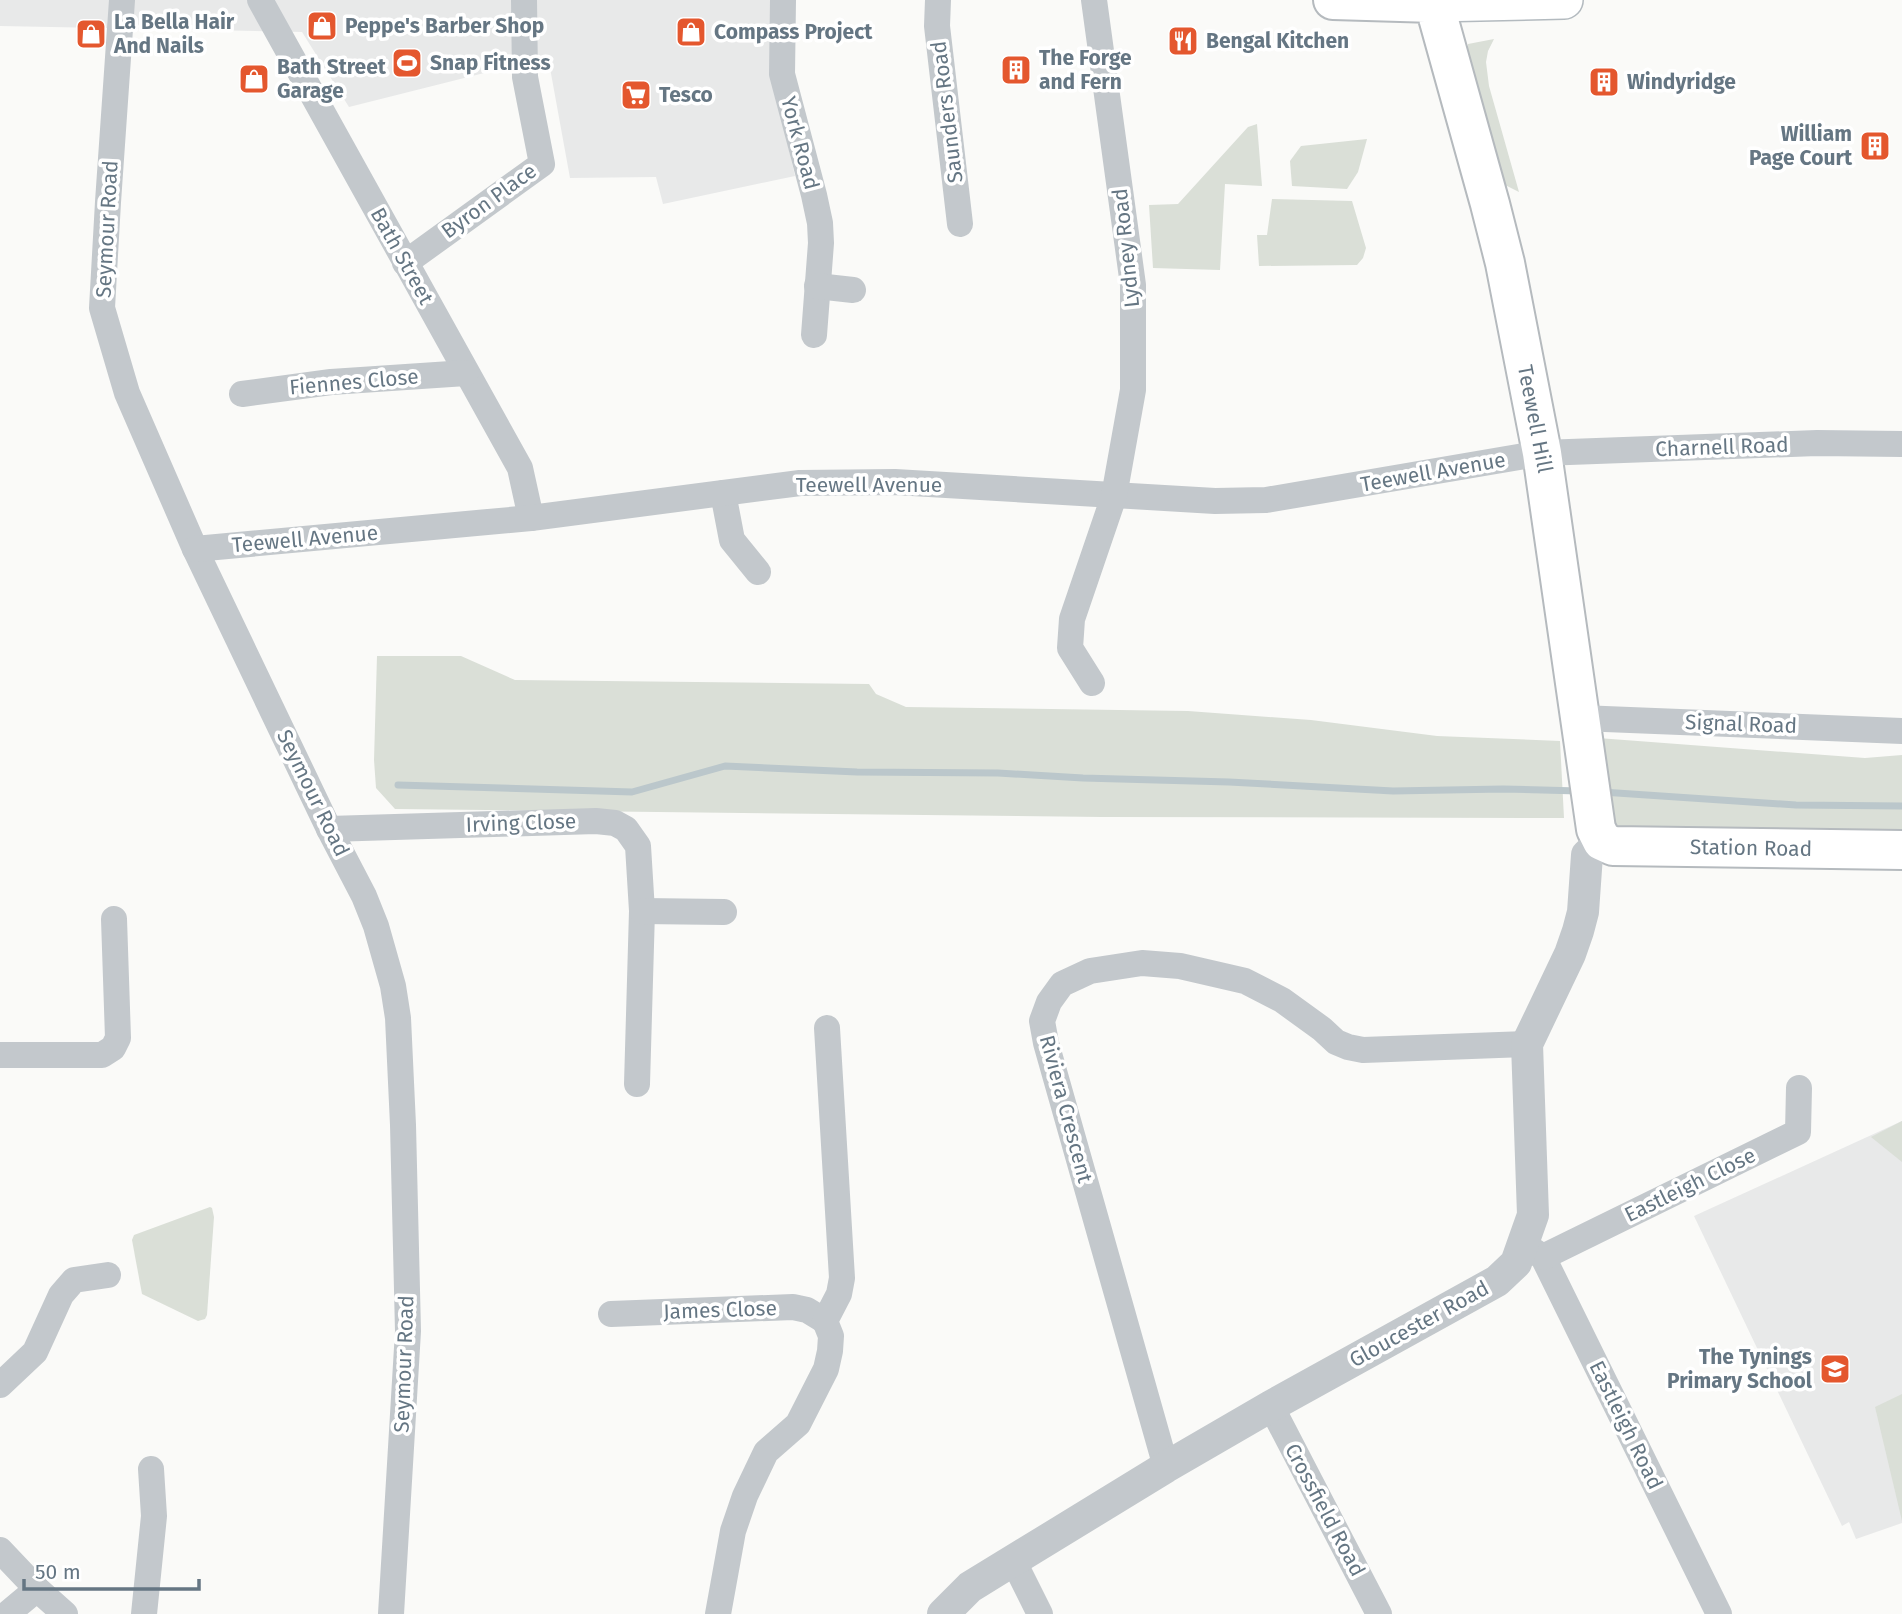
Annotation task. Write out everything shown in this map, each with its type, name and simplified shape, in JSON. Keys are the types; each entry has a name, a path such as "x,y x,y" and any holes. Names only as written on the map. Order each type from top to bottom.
{"main road":[{"path":"1333,0 1564,0"},
{"name":"Teewell Hill","path":"1433,1 1505,263 1542,453 1599,828"},
{"name":"Station Road","path":"1599,828 1613,846 1902,850"}],"street":[{"name":"Seymour Road","path":"122,0 102,307 127,393 195,549 364,897 376,926 393,986 398,1018 403,1125 408,1331 391,1614"},
{"name":"Bath Street","path":"260,0 520,468 531,518"},
{"name":"Byron Place","path":"405,263 542,164 525,77 524,0"},
{"name":"York Road","path":"783,0 782,74 820,223 814,335"},
{"name":"Saunders Road","path":"938,0 937,26 960,224"},
{"name":"Lydney Road","path":"1092,683 1070,649 1072,619 1114,496 1133,390 1133,285 1094,0"},
{"path":"817,286 853,290"},
{"name":"Fiennes Close","path":"242,394 331,382 466,373"},
{"name":"Charnell Road","path":"1542,453 1817,443 1902,444"},
{"name":"Teewell Avenue","path":"195,549 531,518 800,483 895,482 1215,501 1266,500 1542,453"},
{"path":"723,493 732,540 758,572"},
{"name":"Signal Road","path":"1583,728 1902,731"},
{"name":"Irving Close","path":"330,829 596,821 615,823 626,829 638,846 642,911 636,1084"},
{"name":"Gloucester Road","path":"943,1614 970,1587 1013,1560 1271,1406 1497,1281 1533,1251 1527,1044 1570,954 1578,931 1583,912 1587,855 1599,828"},
{"path":"642,911 724,912"},
{"path":"0,1055 102,1055 113,1048 118,1038 114,919"},
{"name":"Riviera Crescent","path":"1166,1467 1044,1032 1042,1021 1045,1011 1062,984 1090,971 1142,963 1180,966 1245,981 1282,1000 1336,1042 1348,1047 1363,1050 1527,1044"},
{"path":"718,1614 733,1531 744,1496 766,1452 798,1424 826,1369 830,1351 831,1336 825,1321 839,1294 842,1278 827,1028"},
{"name":"Eastleigh Close","path":"1533,1251 1797,1132 1800,1088"},
{"name":"Eastleigh Road","path":"1533,1251 1720,1614"},
{"path":"0,1385 35,1352 61,1295 74,1280 108,1275"},
{"name":"James Close","path":"611,1314 793,1307 807,1310 825,1321"},
{"name":"Crossfield Road","path":"1271,1406 1379,1614"},
{"path":"144,1614 154,1516 152,1469"},
{"path":"0,1550 15,1568 65,1614"},
{"path":"1013,1560 1040,1614"},
{"path":"7,1614 37,1589"}],"shaded area":[{"path":"0,0 776,0 772,77 795,176 663,204 656,177 570,178 548,57 349,107 302,32 0,26"},
{"path":"1494,39 1486,62 1489,86 1519,192 1505,185 1466,56 1468,44"},
{"path":"1257,124 1262,186 1225,184 1220,270 1153,268 1149,205 1178,204 1248,127"},
{"path":"1367,139 1358,172 1347,189 1292,186 1290,161 1301,146"},
{"path":"1272,199 1352,201 1366,248 1363,258 1357,265 1259,266 1257,235 1267,235"},
{"path":"377,656 461,656 515,680 869,684 876,694 906,707 1188,711 1311,720 1437,736 1560,741 1564,818 1102,817 395,809 376,788 374,760"},
{"path":"1598,738 1865,758 1902,755 1902,835 1622,829 1605,818"},
{"name":"The Tynings Primary School","path":"1902,1121 1902,1523 1856,1539 1849,1522 1842,1526 1694,1216"},
{"path":"1902,1121 1902,1162 1871,1137"},
{"path":"210,1207 214,1217 207,1315 205,1319 198,1321 142,1294 132,1240 134,1235"},
{"path":"1902,1394 1902,1521 1875,1407"}],"waterway":[{"path":"398,785 632,792 725,766 857,772 998,773 1393,791 1579,791"},
{"path":"1602,792 1796,805 1902,806"}],"place":[{"name":"Peppe's Barber Shop","path":"322,26"},
{"name":"Compass Project","path":"691,32"},
{"name":"La Bella Hair And Nails","path":"91,34"},
{"name":"Bengal Kitchen","path":"1183,41"},
{"name":"Snap Fitness","path":"407,63"},
{"name":"The Forge and Fern","path":"1016,70"},
{"name":"Bath Street Garage","path":"254,79"},
{"name":"Windyridge","path":"1604,82"},
{"name":"Tesco","path":"636,95"},
{"name":"William Page Court","path":"1875,146"},
{"name":"The Tynings Primary School","path":"1835,1369"}]}
